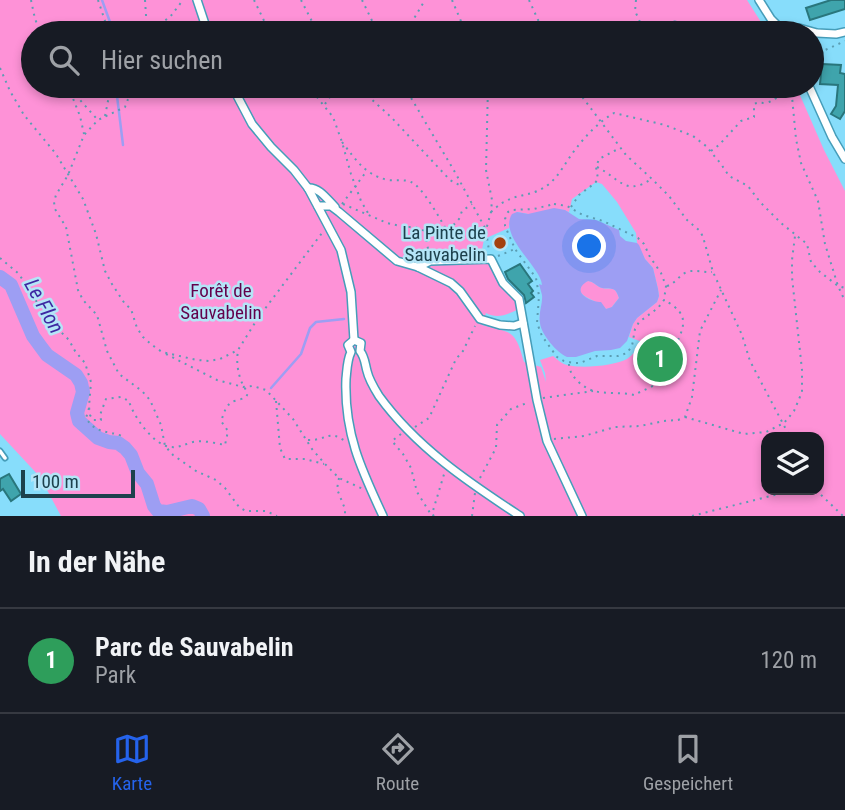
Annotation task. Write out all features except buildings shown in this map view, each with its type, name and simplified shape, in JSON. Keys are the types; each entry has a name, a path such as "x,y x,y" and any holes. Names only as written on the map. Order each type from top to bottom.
{"street":[{"path":"197,0 204,21"},
{"path":"759,0 773,21"},
{"path":"824,33 845,32"},
{"path":"238,98 252,124 308,188 341,250 349,281 354,340"},
{"path":"814,98 845,159"},
{"path":"308,188 319,191 397,261 418,267 451,283 480,319 500,325 514,326 523,323"},
{"path":"318,206 331,206 341,210"},
{"path":"418,267 430,261 491,259 503,283 519,299 547,441 582,516"},
{"path":"354,340 361,343 360,351 376,392 407,430 447,465 520,516"},
{"path":"351,352 348,345 354,340"},
{"path":"351,352 360,351"},
{"path":"351,352 348,356 346,394 349,427 364,475 383,516"}],"lane":[{"path":"0,450 5,458"}],"path":[{"path":"31,0 36,21"},
{"path":"98,0 105,21"},
{"path":"145,0 146,21"},
{"path":"164,21 183,0"},
{"path":"254,0 264,21"},
{"path":"300,0 311,21"},
{"path":"362,0 372,21"},
{"path":"412,21 425,0"},
{"path":"452,0 461,21"},
{"path":"529,0 538,21"},
{"path":"824,51 845,41"},
{"path":"0,68 24,115 56,153 83,199 96,234 105,271 125,304 131,309 143,337 162,352 217,380 266,390 293,419 325,464 339,478 367,491"},
{"path":"73,98 84,135"},
{"path":"79,98 98,120"},
{"path":"105,116 108,98"},
{"path":"128,98 125,107 98,120 84,135 54,202 55,209 66,227 78,290 97,315 107,351 119,374 150,400 161,425 166,446 173,455 189,467 216,480 239,507 246,511 266,511 278,516"},
{"path":"318,98 332,117 351,174 369,215"},
{"path":"324,105 329,98"},
{"path":"370,98 450,180 464,188"},
{"path":"411,98 486,230"},
{"path":"488,98 486,178 492,200 486,230 487,243 491,259 515,248"},
{"path":"583,98 620,148 700,231 713,272 742,335 750,361 788,432"},
{"path":"711,151 741,121 754,117 754,104 776,98"},
{"path":"791,98 801,163 818,201 825,244 845,301"},
{"path":"491,212 504,201 534,194 550,183 601,121 614,113 665,125 693,136 711,151 729,176 748,186 781,223 807,244 811,262 820,272 845,288"},
{"path":"342,142 366,172 387,179 413,182 424,193 447,232"},
{"path":"570,208 579,195 595,183 598,175 597,162 602,156 620,148"},
{"path":"596,167 631,187 640,186 652,179"},
{"path":"366,172 341,210 433,233 447,232 459,219 462,211 472,204"},
{"path":"554,204 570,208 641,240 666,286 664,300 639,322 632,346 626,354 597,356 580,363 569,363 557,357 542,336 537,323 539,296 536,278 515,248 505,226 505,219 508,212 516,209 554,204"},
{"path":"89,407 93,420 101,421 100,415 106,399 121,397 129,401 131,409 153,438 166,446 174,448 204,441 225,445 228,431 221,421 227,406 247,395 237,365 238,350 258,318 318,237 329,227"},
{"path":"425,232 430,261"},
{"path":"685,417 744,434 766,432 784,423 794,411 802,392 792,277 795,234"},
{"path":"0,258 19,274 47,318 69,340 86,363 91,382 86,418 93,427 122,436"},
{"path":"666,286 674,284 681,275 689,271 713,272"},
{"path":"553,439 678,421 685,417 692,397 700,331 721,289"},
{"path":"543,398 594,391 634,395 661,380 681,335 684,321 678,309 664,300"},
{"path":"432,515 417,492 411,468 392,441 429,418 456,359 480,319"},
{"path":"162,352 209,361 238,350"},
{"path":"569,363 569,370 578,382 594,391"},
{"path":"276,400 281,448 285,459 305,459 325,464"},
{"path":"472,516 475,486 496,448 497,425 511,410 527,403"},
{"path":"307,440 329,435 348,444"},
{"path":"432,515 447,465"},
{"path":"339,478 337,489 345,516"},
{"path":"692,516 774,495"},
{"path":"821,495 843,516"}],"green space":[{"name":"Forêt de Sauvabelin","path":"0,0 747,0 760,21 21,21 21,98 801,98 845,191 845,516 61,516 40,477 0,434","holes":["596,182 602,184 636,233 637,243 645,259 653,268 659,296 657,302 633,324 629,337 642,342 629,357 613,364 585,367 568,365 553,356 540,360 546,382 541,367 524,362 518,343 511,334 482,325 486,313 498,316 517,310 516,301 491,264 480,260 484,239 509,228 517,212 534,214 558,209 569,212 572,199"]},
{"path":"588,281 616,291 619,298 611,308 606,309 580,292 582,285"}],"water":[{"path":"554,208 565,210 579,219 596,220 619,230 620,236 626,241 639,245 645,259 653,268 659,296 657,302 637,318 627,341 620,348 567,357 546,338 540,319 540,278 515,241 509,223 512,214 528,214","holes":["590,282 616,291 619,298 612,307 606,309 601,302 583,295 581,288"]}],"waterway":[{"path":"102,0 110,21"},
{"path":"117,98 123,145"},
{"name":"Le Flon","path":"0,277 11,285 33,336 47,355 76,375 81,383 83,392 77,413 79,421 98,438 118,443 125,448 147,484 158,511 167,512 192,506 199,509 203,516"},
{"path":"271,388 301,354 310,328 316,322 344,319"}],"place":[{"name":"La Pinte de Sauvabelin","path":"500,243"},
{"name":"Parc de Sauvabelin","path":"660,359"}]}
